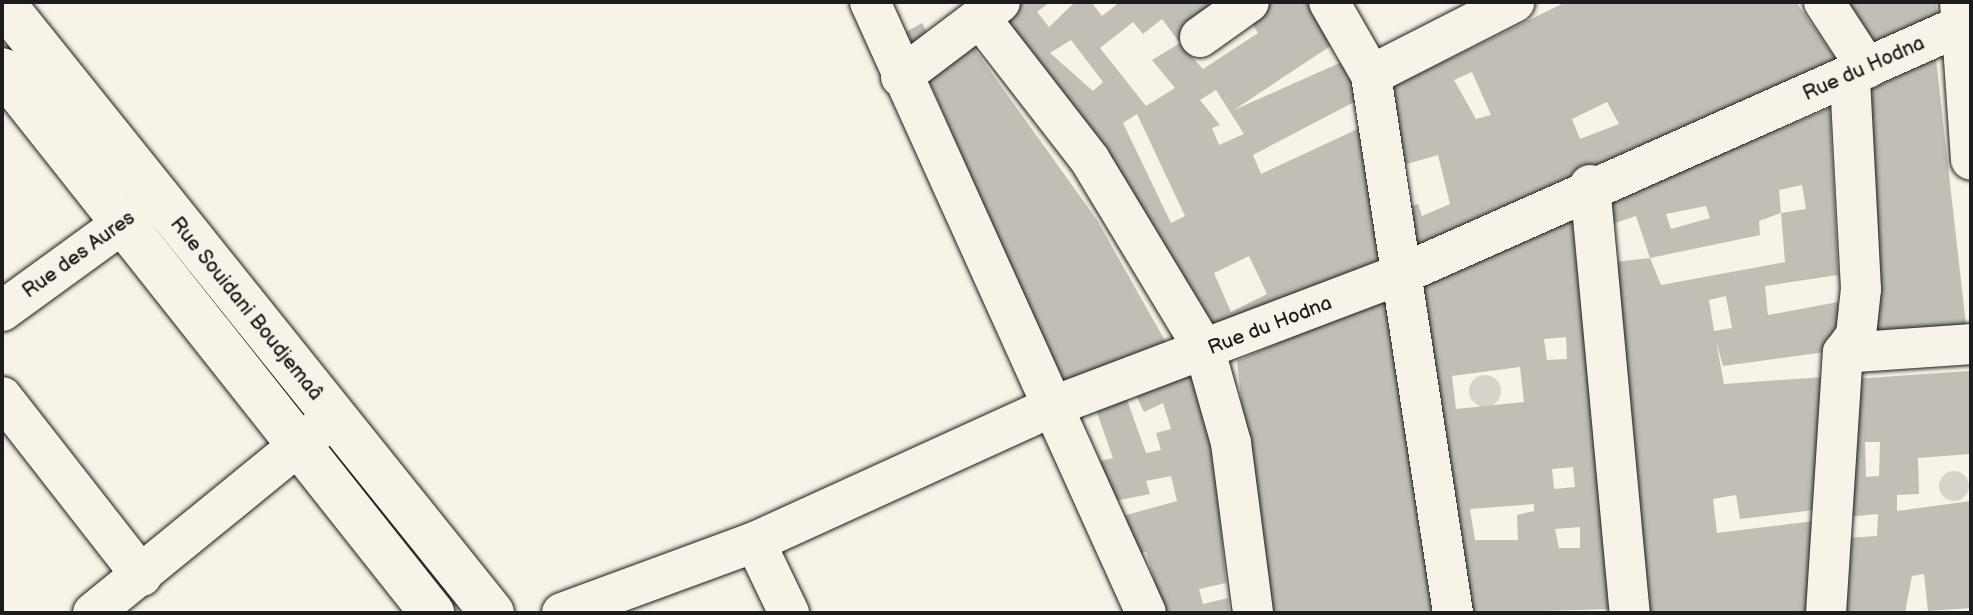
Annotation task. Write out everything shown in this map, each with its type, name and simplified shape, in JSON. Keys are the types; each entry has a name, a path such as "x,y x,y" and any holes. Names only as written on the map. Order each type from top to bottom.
{"main road":[{"name":"Rue Souidani Boudjemaâ","path":"8,7 296,450 432,613"},
{"name":"Rue Souidani Boudjemaâ","path":"2,70 334,417 492,613"}],"street":[{"path":"870,2 901,77 1146,613"},
{"path":"1200,37 1249,2"},
{"path":"1329,2 1371,75 1453,613"},
{"path":"1371,75 1514,2"},
{"path":"1824,2 1858,72 1861,289 1856,335 1843,353 1826,613"},
{"path":"901,77 990,10 1090,160 1205,351 1231,443 1253,613"},
{"path":"1964,16 1971,160"},
{"name":"Rue du Hodna","path":"562,613 755,542 1051,407 1402,274 1590,185 1858,72 1964,16"},
{"path":"1590,185 1630,613"},
{"name":"Rue des Aures","path":"2,311 139,212"},
{"path":"1843,353 1971,344"},
{"path":"101,611 334,417"},
{"path":"8,418 142,576"},
{"path":"755,542 789,613"}],"shaded area":[{"path":"1485,375 1496,380 1501,391 1496,402 1485,407 1474,402 1469,391 1474,380"},
{"path":"1954,471 1965,475 1969,486 1965,497 1954,501 1943,497 1939,486 1943,475"}],"building":[{"path":"1017,2 1050,2 1037,12 1049,27 1075,2 1091,2 1102,16 1120,2 1231,2 1180,43 1203,69 1258,33 1246,14 1265,2 1313,2 1338,41 1234,110 1344,61 1352,66 1358,100 1253,155 1261,174 1364,126 1388,269 1209,343 997,16","holes":["1162,19 1180,43 1152,60 1175,88 1146,106 1100,48 1133,22 1143,34","1071,40 1103,82 1093,91 1050,53","1216,90 1244,134 1219,145 1212,128 1220,125 1200,100","1137,114 1185,216 1171,223 1123,123","1249,256 1267,294 1231,312 1214,273"]},
{"path":"1566,2 1796,2 1839,63 1414,255 1404,208 1418,204 1422,216 1450,204 1438,155 1400,166 1388,89","holes":["1472,72 1491,115 1476,119 1454,80","1607,102 1619,124 1580,139 1572,119"]},
{"path":"1836,2 1936,2 1938,22 1867,52"},
{"path":"922,23 932,42 916,51 906,32"},
{"path":"968,40 1097,220 1168,346 1061,381 926,74"},
{"path":"1936,59 1967,334 1870,339 1868,90"},
{"path":"1830,108 1838,275 1765,286 1768,315 1838,302 1840,350 1723,366 1716,341 1724,384 1823,377 1814,510 1740,519 1736,495 1713,499 1717,533 1814,521 1811,613 1639,613 1606,263 1650,258 1636,216 1603,227 1598,205","holes":["1802,185 1806,209 1781,213 1779,190","1706,206 1710,218 1671,229 1666,214","1781,213 1785,262 1661,285 1650,258 1760,235 1759,221","1726,296 1732,328 1714,331 1709,300"]},
{"path":"1572,219 1613,609 1466,613 1417,285","holes":["1566,337 1567,359 1547,360 1544,339","1520,367 1524,402 1456,409 1452,376","1573,467 1575,487 1554,489 1552,469","1534,504 1534,511 1517,515 1518,540 1475,540 1470,509","1580,527 1580,548 1559,548 1555,529"]},
{"path":"1390,293 1436,613 1264,613 1237,361"},
{"path":"1190,370 1213,439 1226,583 1199,589 1203,604 1228,598 1229,613 1164,613 1146,552 1134,554 1119,517 1177,501 1171,476 1146,481 1150,494 1110,502 1091,463 1113,458 1095,407 1125,394 1146,453 1161,450 1156,433 1171,429 1163,403 1144,412 1135,393"},
{"path":"1969,371 1970,454 1918,458 1919,494 1897,495 1897,511 1971,501 1971,608 1928,611 1924,574 1912,576 1905,613 1840,613 1840,560 1831,559 1839,425 1852,424 1854,379","holes":["1865,442 1880,442 1879,476 1866,477","1878,514 1877,536 1846,538 1845,517"]}]}
